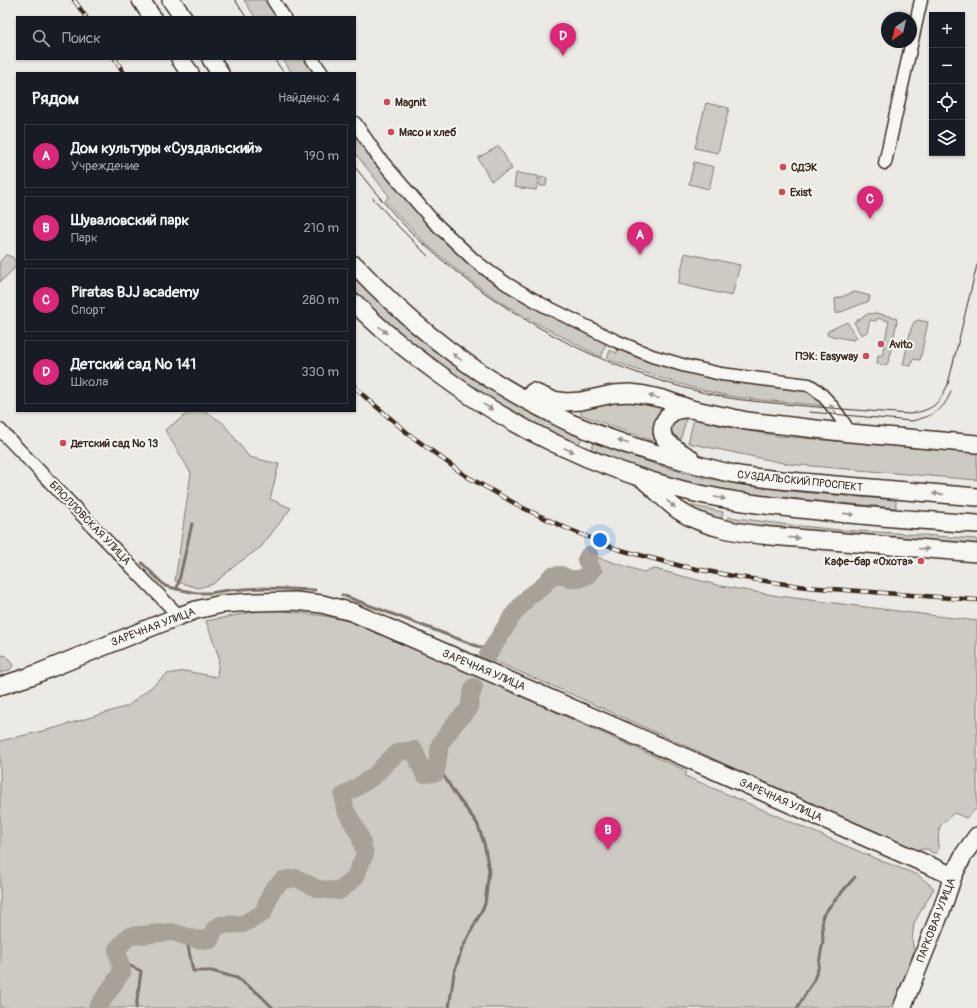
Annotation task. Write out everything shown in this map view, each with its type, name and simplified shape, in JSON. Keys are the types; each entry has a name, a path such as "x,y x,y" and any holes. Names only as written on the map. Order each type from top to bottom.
{"main road":[{"path":"141,0 151,16"},
{"path":"171,0 181,16"},
{"path":"181,60 189,72"},
{"path":"212,60 219,72"},
{"name":"СУЗДАЛЬСКИЙ ПРОСПЕКТ","path":"356,266 399,310 447,349 489,379 572,424 604,436 660,455 733,474 781,480 977,497"},
{"path":"356,304 418,359 485,406 533,433 562,447 592,460 642,478 718,498 788,508 896,519 977,524"},
{"path":"489,379 528,389 552,400 566,402 581,401 613,394 630,393 663,399 691,409 747,421 850,433 977,444"},
{"path":"691,409 677,410 670,414 663,426 662,433 664,439 668,443 705,466"},
{"path":"642,478 678,510 699,521 720,528 770,536 977,553"},
{"name":"ЗАРЕЧНАЯ УЛИЦА","path":"0,686 31,676 156,624 196,610 222,604 255,602 295,601 322,604 352,612 953,876"},
{"name":"ПАРКОВАЯ УЛИЦА","path":"902,1008 943,906 953,876 964,854 977,836"}],"street":[{"path":"272,0 283,16"},
{"path":"884,163 921,0"},
{"path":"313,60 321,72"},
{"path":"356,124 379,158 434,221 474,260 507,284 616,342 652,356 721,374 809,385 814,387 833,408 850,433"},
{"name":"БРЮЛЛОВСКАЯ УЛИЦА","path":"0,430 179,616"}],"shaded area":[{"path":"244,0 265,0 276,16 254,16"},
{"path":"284,60 306,60 313,72 291,72"},
{"path":"706,103 729,108 718,153 695,148"},
{"path":"356,134 374,161 430,225 541,310 606,343 601,357 532,321 499,301 462,274 427,245 385,201 389,196 356,154"},
{"path":"499,146 512,169 491,181 478,158"},
{"path":"694,162 714,167 709,189 689,184"},
{"path":"516,173 538,176 538,180 540,180 540,177 547,178 546,186 540,186 540,183 538,183 536,190 514,187"},
{"path":"685,253 740,265 732,296 678,284"},
{"path":"6,255 11,256 14,259 16,262 16,267 0,282 0,261"},
{"path":"356,279 379,303 405,326 460,370 520,407 550,423 582,437 579,444 532,422 467,384 406,338 356,291"},
{"path":"855,292 870,296 869,301 836,314 835,299"},
{"path":"876,313 896,318 897,321 889,360 887,364 883,365 877,364 878,355 882,356 889,321 877,318 876,321 870,320 867,332 861,335 854,322 868,314"},
{"path":"918,320 928,322 920,360 913,359 911,366 903,365 911,329 914,322"},
{"path":"847,322 857,338 853,340 827,335 828,331"},
{"path":"618,348 685,372 730,381 805,391 813,395 825,406 736,397 679,384 607,359 610,350 617,353"},
{"path":"631,399 663,408 655,439 652,441 582,415 580,411 582,409 606,402"},
{"path":"192,412 206,412 223,423 249,457 279,464 270,499 291,508 261,547 213,584 198,588 175,581 191,473 165,430 187,414"},
{"path":"687,416 679,445 674,442 668,428 674,418"},
{"path":"694,419 731,428 779,436 977,453 977,480 788,464 688,443"},
{"path":"594,442 625,454 705,478 787,491 896,500 896,508 739,493 718,489 669,477 606,456 591,450"},
{"path":"679,503 723,512 721,522"},
{"path":"729,517 840,530 977,539 977,549 726,525"},
{"path":"597,557 643,572 655,569 721,586 779,596 977,621 977,808 966,818 954,813 942,823 939,830 937,853 933,853 927,849 912,850 664,736 492,660 512,624 531,598 559,580 579,582 595,577 602,571 597,561"},
{"path":"269,609 325,616 357,623 687,771 685,776 879,860 918,875 934,888 914,923 912,941 914,950 901,995 896,1003 893,1003 890,1008 0,1008 0,741 55,728 128,706 167,674 185,671 217,677 219,657 206,621"},
{"path":"5,655 13,666 10,670 0,673 0,656"}],"waterway":[{"path":"142,563 165,586 177,589 192,524"},
{"path":"488,655 513,615 530,595 543,586 551,576 561,575 570,579 579,579 588,575 592,570 586,560 589,555"},
{"path":"177,589 197,593 261,588 315,590"},
{"path":"342,595 490,651"},
{"path":"97,1008 122,972 117,949 129,936 172,932 195,939 210,940 215,928 221,925 243,924 263,913 272,890 283,880 296,878 318,889 339,891 354,879 365,854 360,836 345,809 343,796 373,777 399,752 414,750 424,774 436,773 440,744 456,722 469,709 474,687"},
{"path":"437,765 455,794 477,823 484,843 489,870 485,904 462,949 454,973 449,1008"},
{"path":"797,1008 813,982 818,969 823,941 822,917 855,877"},
{"path":"186,936 193,971 212,971 237,978 259,994 273,1008"},
{"path":"120,961 141,971 136,1008"}],"tram line":[{"path":"235,0 245,16"},
{"path":"275,60 283,72"},
{"path":"356,168 407,228 459,274 493,299 566,342 604,360 683,388 724,397 754,401 910,414 924,411 938,402 948,384 977,265"},
{"path":"373,198 395,223 428,256"},
{"path":"809,412 912,421 936,412 945,403 951,391"}],"railway":[{"path":"74,0 85,16"},
{"path":"116,60 123,72"},
{"path":"356,388 410,435 466,476 523,508 617,549 681,566 738,577 806,587 977,600"}],"place":[{"name":"Детский сад № 141","path":"563,56"},
{"name":"Magnit","path":"387,102"},
{"name":"Мясо и хлеб","path":"391,132"},
{"name":"СДЭК","path":"783,167"},
{"name":"Exist","path":"782,192"},
{"name":"Piratas BJJ academy","path":"870,219"},
{"name":"Дом культуры «Суздальский»","path":"640,255"},
{"name":"Avito","path":"881,344"},
{"name":"ПЭК: Easyway","path":"866,356"},
{"name":"Детский сад № 13","path":"63,443"},
{"name":"Кафе-бар «Охота»","path":"921,561"},
{"name":"Шуваловский парк","path":"608,850"}]}
